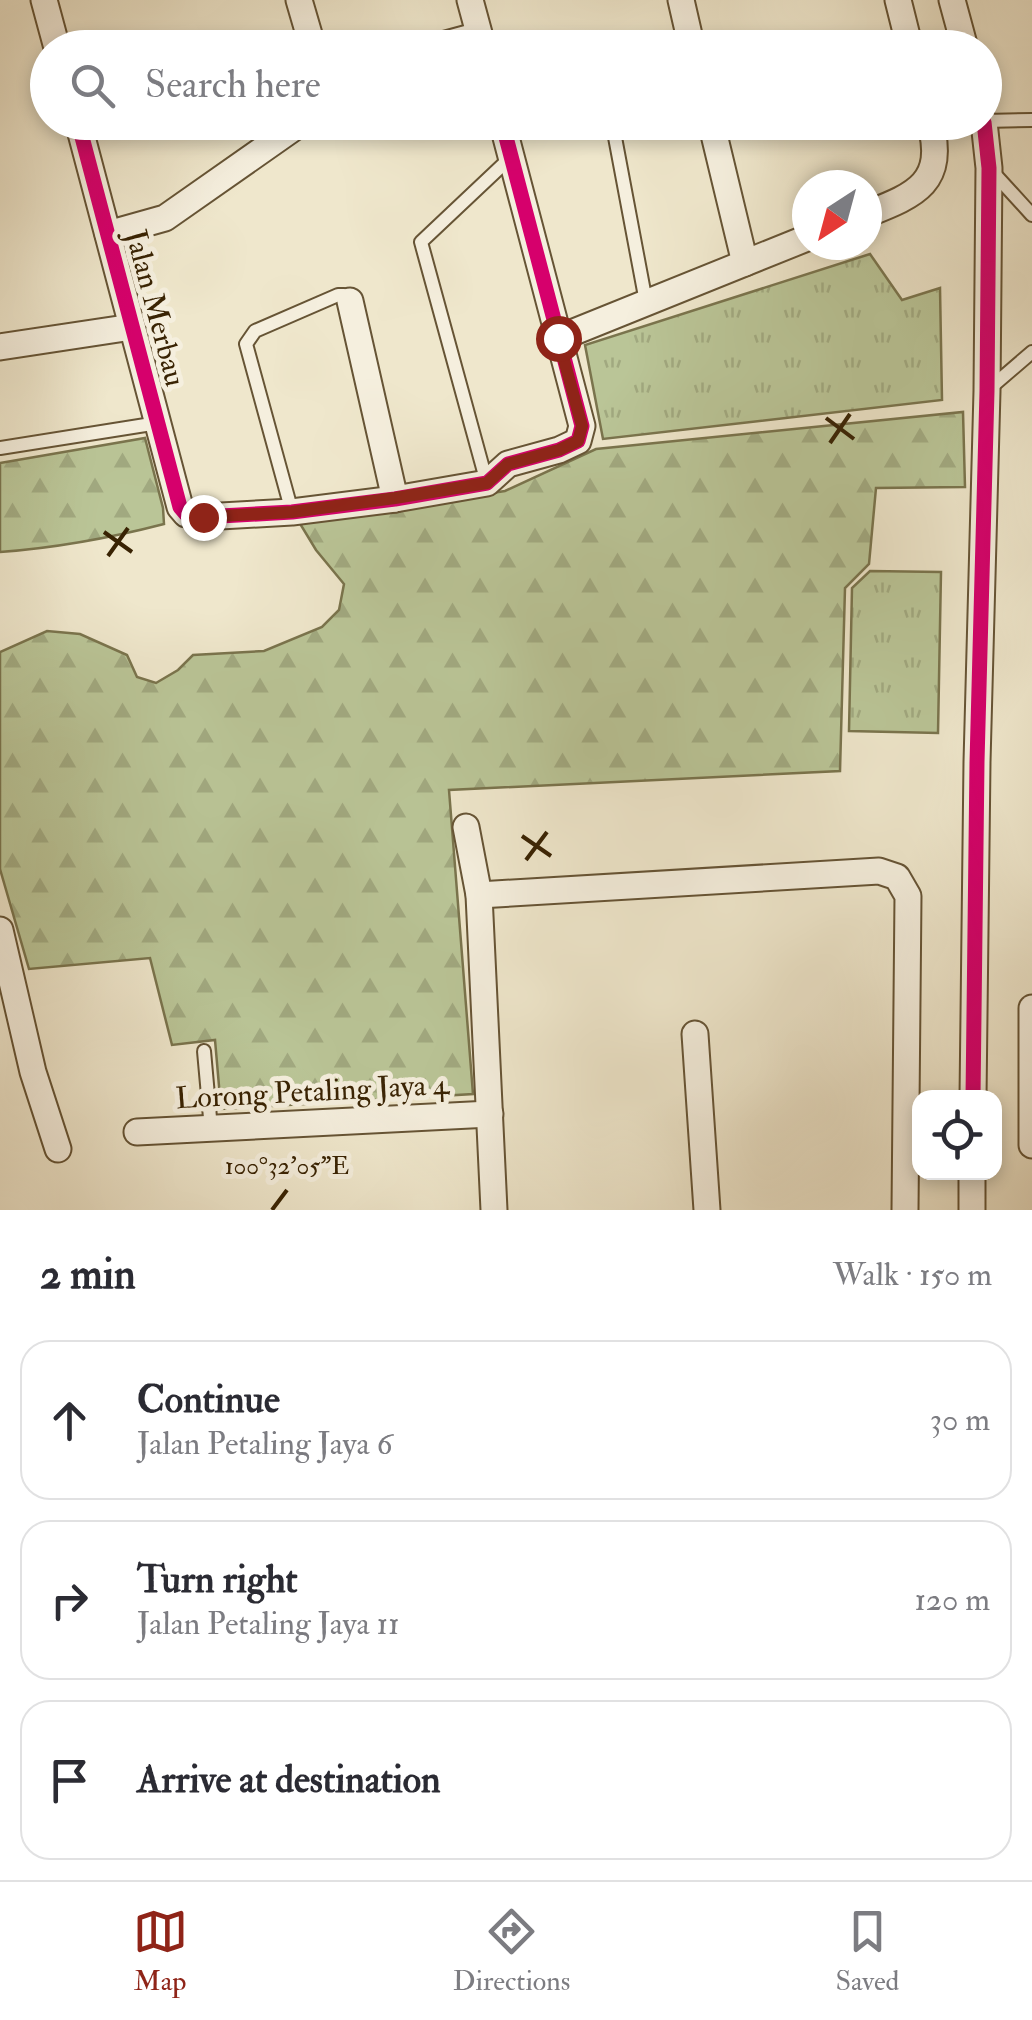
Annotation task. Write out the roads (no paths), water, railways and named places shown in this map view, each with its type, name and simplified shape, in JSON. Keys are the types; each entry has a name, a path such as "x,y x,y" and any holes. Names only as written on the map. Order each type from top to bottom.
{"street":[{"path":"44,0 52,30"},
{"path":"298,0 307,30"},
{"path":"470,0 478,30"},
{"path":"681,0 688,30"},
{"path":"898,0 906,30"},
{"path":"952,0 960,30"},
{"name":"Jalan Merbau","path":"83,140 180,507 186,514 203,517 292,512"},
{"path":"108,234 165,218 276,140"},
{"path":"292,512 487,483 508,464 578,441 582,426 507,140"},
{"path":"715,140 746,263"},
{"path":"882,208 920,189 934,159 935,140"},
{"path":"973,1090 987,390 986,140"},
{"path":"558,338 792,244"},
{"path":"350,301 395,498"},
{"path":"0,347 132,327"},
{"path":"466,827 479,895 494,1210"},
{"path":"479,895 880,871 898,877 908,896 905,1210"},
{"path":"0,930 9,1008 58,1149"},
{"path":"1032,1008 1032,1144"},
{"path":"695,1034 707,1210"},
{"name":"Lorong Petaling Jaya 4","path":"137,1132 490,1114"},
{"path":"972,1180 972,1210"}],"lane":[{"path":"1002,121 1032,120"},
{"path":"616,140 646,302"},
{"path":"487,483 421,242 511,156"},
{"path":"989,168 1032,215"},
{"path":"292,512 246,344 255,331 338,295 350,301"},
{"path":"987,390 1032,352"},
{"path":"0,448 158,423"},
{"path":"204,1051 211,1129"}]}
